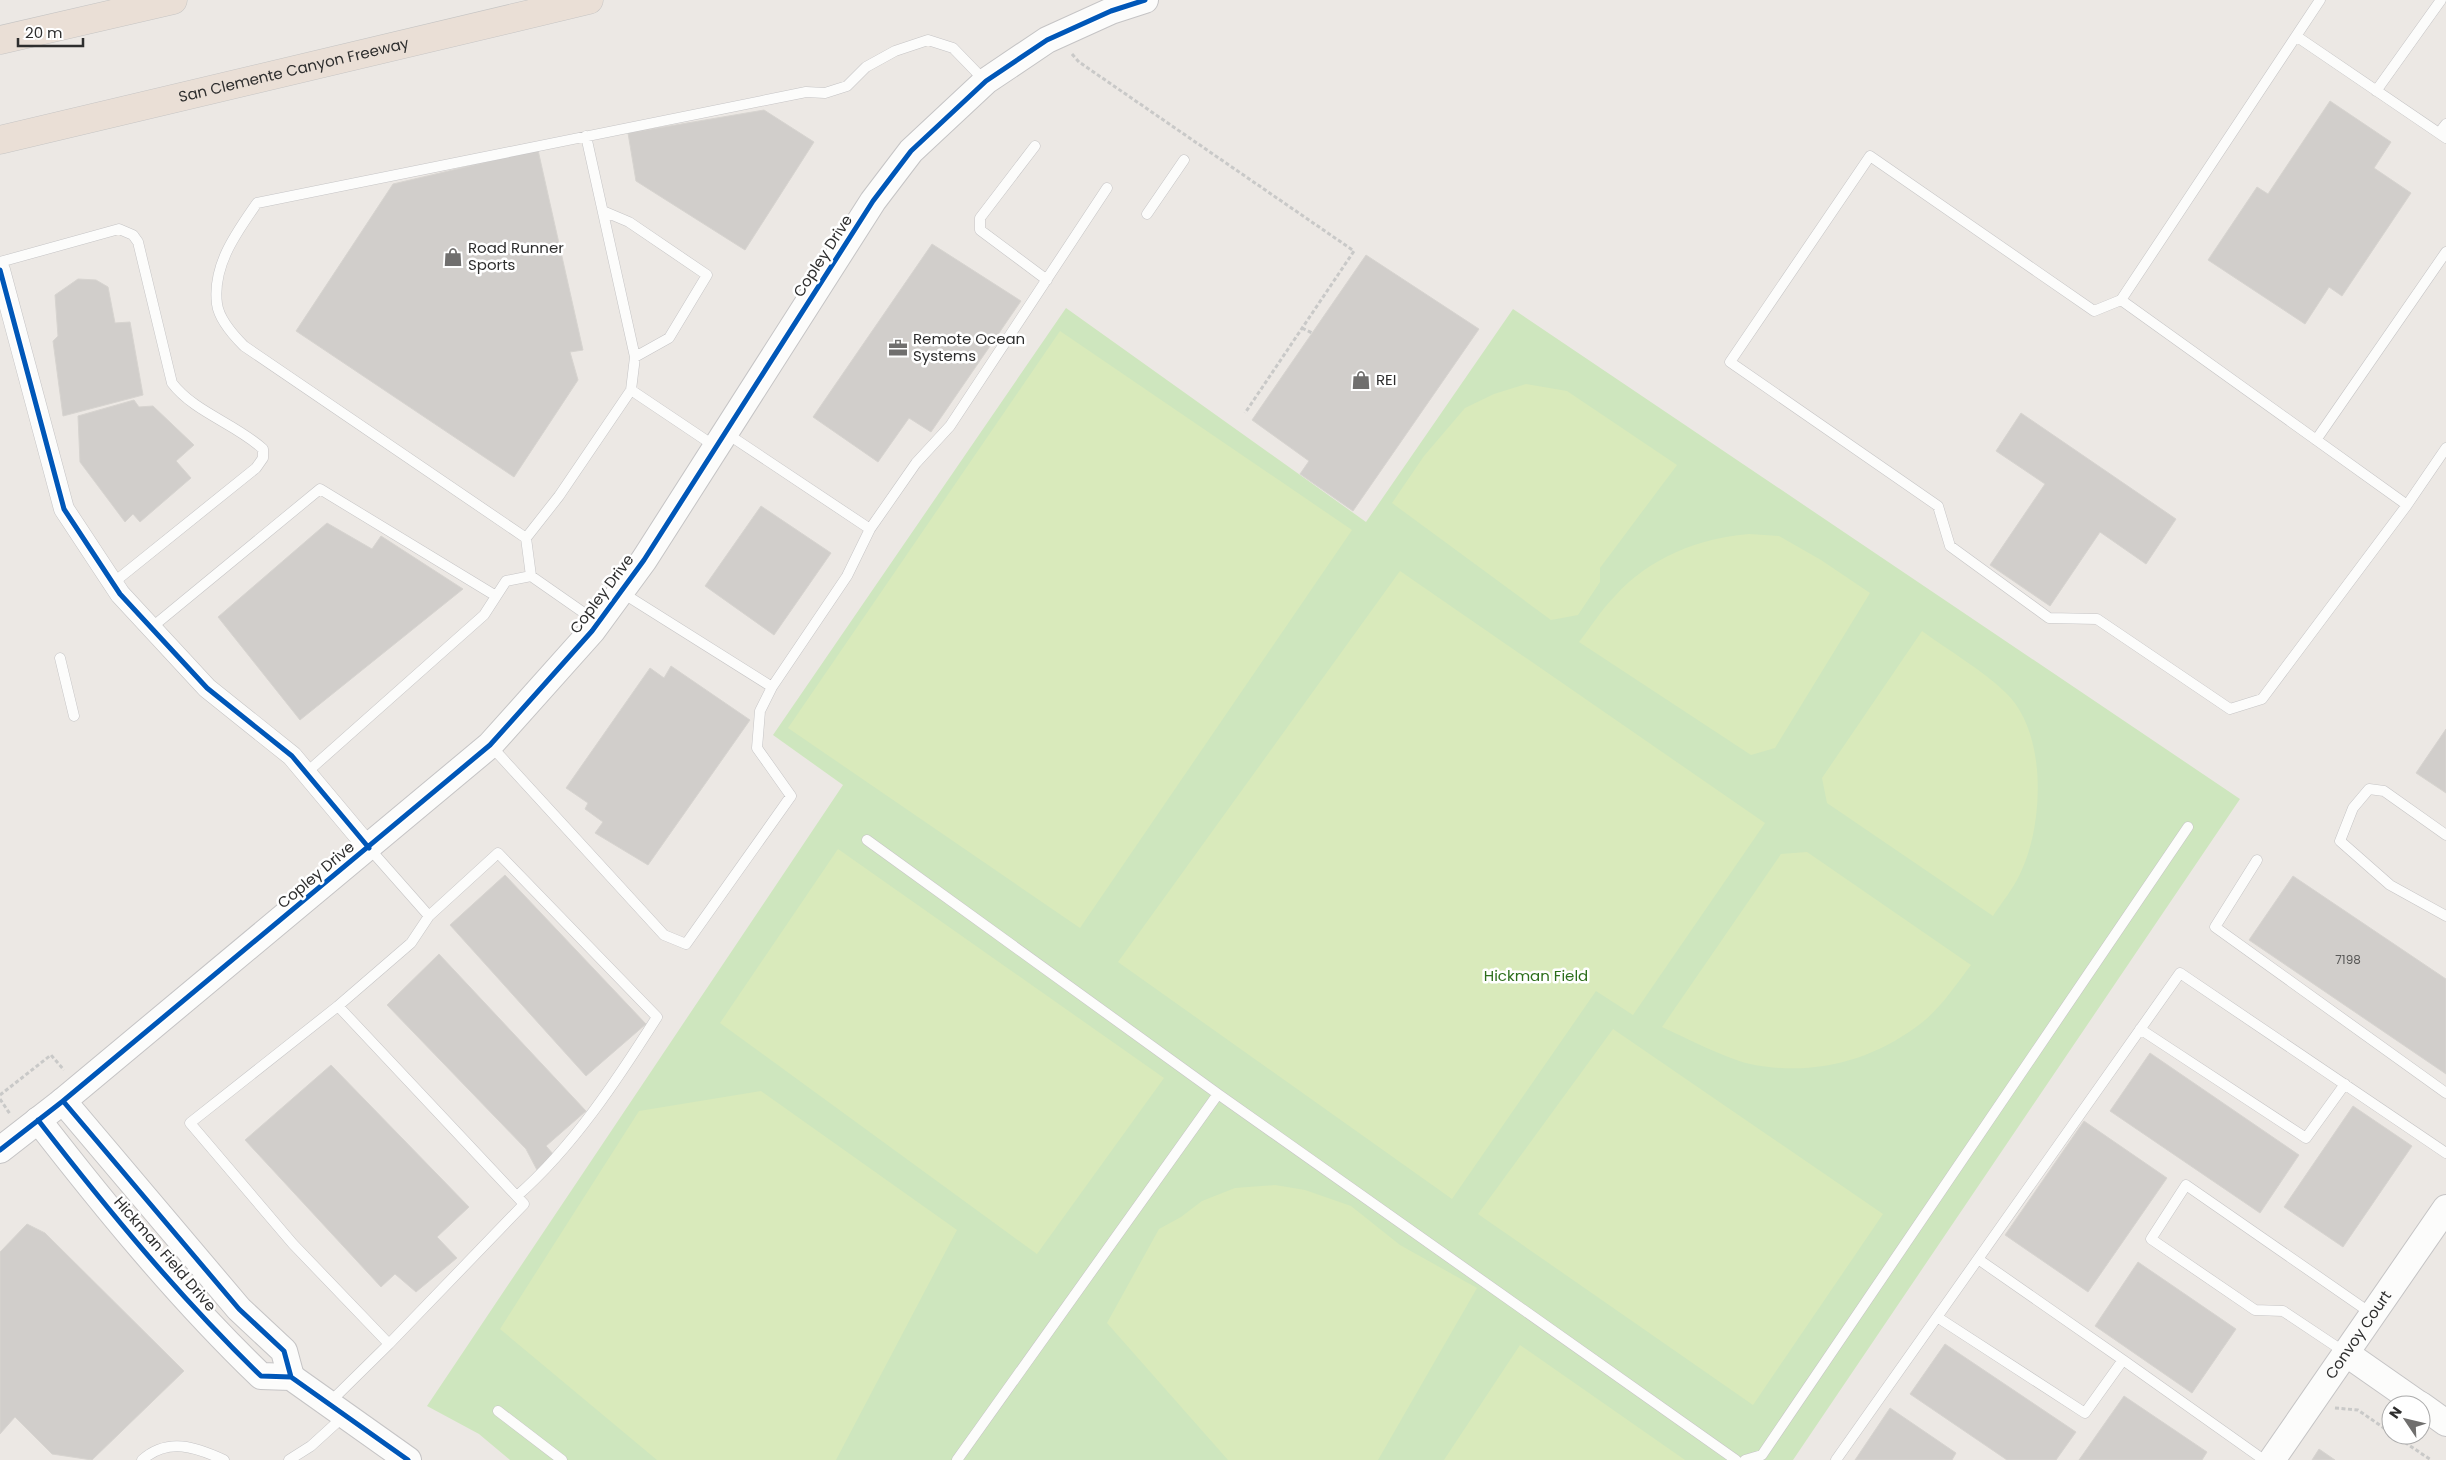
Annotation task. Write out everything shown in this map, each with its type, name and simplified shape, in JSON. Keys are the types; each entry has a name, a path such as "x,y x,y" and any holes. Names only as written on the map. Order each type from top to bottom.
{"highway":[{"path":"0,40 173,0"},
{"name":"San Clemente Canyon Freeway","path":"0,140 588,0"}],"street":[{"name":"Copley Drive","path":"0,1150 62,1101 490,746 598,623 644,560 873,201 911,151 986,81 1058,35 1111,11 1146,0"},
{"path":"0,270 64,509 113,583 151,628 207,688 284,750 306,773 368,848"},
{"name":"Hickman Field Drive","path":"38,1120 110,1210 220,1336 261,1376 291,1377 284,1351 238,1309 62,1101"},
{"name":"Convoy Court","path":"2272,1460 2446,1208"},
{"path":"2347,1354 2406,1395"},
{"path":"291,1377 408,1460"},
{"path":"2431,1412 2446,1423"}],"lane":[{"path":"2320,0 2121,300 2094,311 1870,156 1730,362 1938,506 1950,546 2049,618 2097,619 2230,709 2262,699 2407,505 2446,448"},
{"path":"2376,91 2440,0"},
{"path":"2296,36 2443,136 2446,124"},
{"path":"526,538 244,346 232,333 217,305 219,275 230,242 257,203 806,92 825,93 847,86 866,68 895,51 928,40 953,48 986,81"},
{"path":"531,576 526,538 559,496 631,390 635,357 586,136"},
{"path":"1035,146 980,218 980,230 1047,280"},
{"path":"1147,214 1184,160"},
{"path":"490,746 664,935 686,944 791,796 757,748 760,712 772,687 847,576 870,529 916,463 950,426 1107,188"},
{"path":"603,211 629,222 707,274 668,338 635,357"},
{"path":"0,262 119,229 133,235 138,242 172,383 180,394 249,436 263,449 264,458 256,468 113,583"},
{"path":"2316,440 2446,252"},
{"path":"2121,300 2407,505"},
{"path":"631,390 720,440 870,529"},
{"path":"151,628 320,489 496,596"},
{"path":"306,773 484,614 506,581 531,576 598,623"},
{"path":"620,592 772,687"},
{"path":"60,658 74,716"},
{"path":"2446,835 2384,791 2369,789 2353,808 2340,841 2390,884 2446,916"},
{"path":"1745,1460 1762,1456 2188,828"},
{"path":"867,840 1218,1094 1736,1460"},
{"path":"368,848 429,916"},
{"path":"389,1344 293,1244 190,1123 338,1006 410,943 429,916 498,853 657,1017 608,1093 532,1182 517,1196"},
{"path":"2257,860 2215,927 2446,1093"},
{"path":"1836,1460 2180,973 2446,1153"},
{"path":"289,1460 311,1446 389,1344 524,1204 338,1006"},
{"path":"2140,1029 2306,1138 2345,1084"},
{"path":"958,1460 1218,1094"},
{"path":"2347,1354 2283,1311 2255,1310 2151,1239 2186,1185 2373,1315"},
{"path":"1978,1259 2264,1460"},
{"path":"1937,1317 2085,1413 2123,1360"},
{"path":"498,1411 562,1460"},
{"path":"142,1460 151,1452 170,1446 198,1448 224,1460"}],"path":[{"path":"1058,35 1079,62 1354,251 1245,413"},
{"path":"1302,328 1312,333"},
{"path":"2358,1410 2381,1426"},
{"path":"2409,1445 2431,1460"}],"green space":[{"name":"Hickman Field","path":"1066,308 1366,522 1513,309 2240,799 1793,1460 510,1460 479,1434 427,1406 843,785 773,735"},
{"path":"1060,331 1352,530 1080,928 788,728"},
{"path":"1526,384 1567,391 1677,465 1600,568 1600,582 1578,615 1551,620 1392,503 1424,456 1465,408 1494,394"},
{"path":"1749,534 1779,536 1821,560 1870,593 1775,748 1751,755 1579,642 1615,596 1643,571 1676,552 1694,545 1730,536"},
{"path":"1400,571 1765,823 1633,1015 1596,991 1452,1199 1118,962"},
{"path":"1922,631 1975,668 2005,692 2019,709 2029,730 2035,754 2038,780 2034,831 2020,874 1993,916 1827,803 1822,778"},
{"path":"838,849 1164,1078 1037,1254 720,1023"},
{"path":"1807,852 1971,965 1946,998 1924,1021 1878,1050 1858,1058 1816,1067 1772,1067 1750,1064 1717,1053 1662,1027 1781,854"},
{"path":"1613,1029 1883,1214 1753,1405 1478,1214"},
{"path":"761,1091 957,1230 836,1460 657,1460 500,1329 639,1111"},
{"path":"1275,1185 1305,1190 1351,1206 1400,1245 1477,1288 1378,1460 1228,1460 1107,1323 1159,1229 1181,1217 1202,1201 1235,1188"},
{"path":"1520,1345 1685,1460 1444,1460"}],"building":[{"path":"2330,101 2391,142 2374,168 2411,193 2342,296 2329,287 2305,324 2208,260 2257,187 2268,194"},
{"path":"764,110 814,142 745,250 636,181 628,133"},
{"name":"Road Runner Sports","path":"538,150 583,350 570,352 578,380 514,477 296,331 393,184"},
{"path":"932,244 1021,301 931,432 909,418 878,462 813,417"},
{"path":"1366,255 1479,329 1353,511 1300,474 1309,461 1252,420"},
{"path":"78,279 96,280 108,287 115,323 130,322 143,395 63,416 53,341 58,336 55,295"},
{"path":"134,400 139,407 153,406 194,445 176,461 191,478 140,522 133,514 125,522 80,462 78,416"},
{"path":"2021,413 2176,519 2146,564 2100,532 2050,606 1990,565 2045,484 1996,451"},
{"path":"761,506 831,553 774,635 705,586"},
{"path":"327,523 372,549 381,536 463,589 300,720 218,617"},
{"path":"671,666 750,720 648,865 595,833 603,822 585,809 588,803 566,788 650,668 664,678"},
{"path":"2446,729 2446,793 2416,773"},
{"path":"505,875 646,1024 586,1076 450,925"},
{"path":"2293,876 2446,979 2446,1074 2249,940"},
{"path":"439,954 586,1111 546,1146 554,1155 537,1170 526,1149 387,1005"},
{"path":"2150,1053 2299,1155 2260,1213 2110,1111"},
{"path":"331,1065 469,1207 437,1237 457,1258 416,1292 395,1274 381,1287 245,1140"},
{"path":"2353,1106 2412,1146 2343,1247 2284,1207"},
{"path":"2084,1121 2167,1178 2088,1292 2005,1235"},
{"path":"27,1224 45,1233 184,1371 92,1460 52,1454 15,1417 0,1434 0,1252"},
{"path":"2138,1262 2236,1329 2192,1393 2095,1326"},
{"path":"1945,1344 2076,1432 2056,1460 2007,1460 1910,1394"},
{"path":"2124,1396 2207,1452 2202,1460 2079,1460"},
{"path":"1890,1408 1956,1453 1952,1460 1855,1460"},
{"path":"2319,1449 2335,1460 2312,1460"}],"cycle path":[{"path":"0,1150 63,1101 490,745 592,631 644,560 873,201 911,151 986,81 1047,40 1111,11 1145,0"},
{"path":"0,270 64,509 120,594 207,688 292,756 369,848"},
{"path":"63,1101 239,1309 284,1351 291,1377"},
{"path":"38,1120 145,1252 202,1316 261,1376 291,1377 408,1460"}],"place":[{"name":"Road Runner Sports","path":"453,257"},
{"name":"Remote Ocean Systems","path":"898,348"},
{"name":"REI","path":"1361,380"}]}
